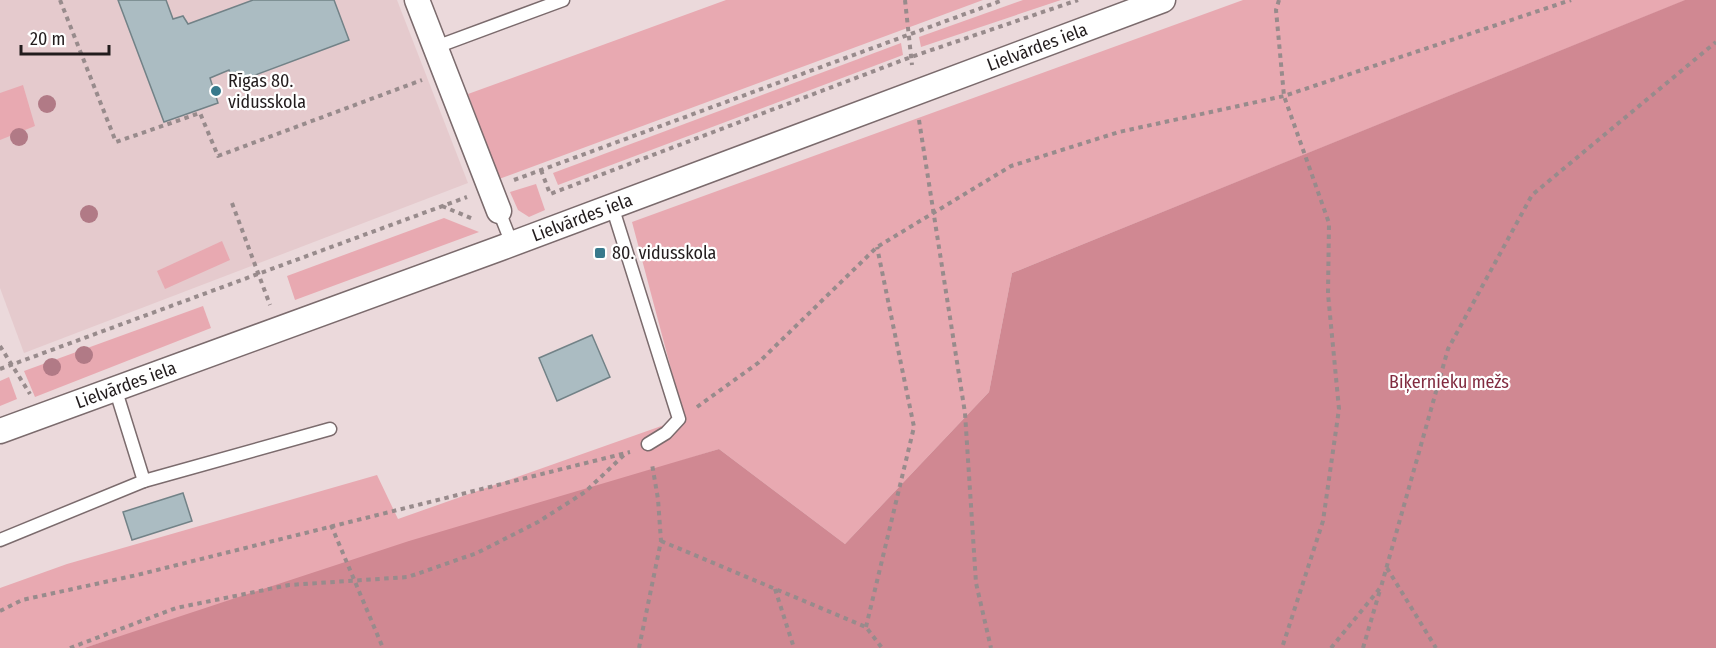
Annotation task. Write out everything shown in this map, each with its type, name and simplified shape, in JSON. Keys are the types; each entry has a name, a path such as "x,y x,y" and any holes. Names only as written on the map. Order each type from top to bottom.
{"street":[{"path":"417,0 436,47 491,217"},
{"name":"Lielvārdes iela","path":"0,430 512,244 1163,0"}],"lane":[{"path":"436,47 562,0"},
{"path":"612,206 679,420 666,433 648,444"},
{"path":"491,217 512,244"},
{"path":"115,388 144,481"},
{"path":"0,540 144,481 330,429"}],"path":[{"path":"60,0 117,142 200,113 218,156 423,79"},
{"path":"905,0 914,94 965,413 976,583 991,648"},
{"path":"541,170 550,194 911,57 1077,0"},
{"path":"1280,0 1276,10 1284,96 1329,223 1328,294 1339,409 1323,521 1282,648"},
{"path":"679,420 758,363 877,247 1011,166 1119,132 1284,96 1571,0"},
{"path":"1363,648 1448,349 1532,195 1716,42"},
{"path":"232,203 279,328"},
{"path":"442,206 491,217"},
{"path":"866,627 914,427 877,247"},
{"path":"0,346 13,364"},
{"path":"0,611 22,600 625,454 648,444 658,499 661,541 639,648"},
{"path":"70,648 176,608 289,585 408,577 477,553 538,522 585,492 625,454"},
{"path":"331,525 383,648"},
{"path":"661,541 866,627 882,648"},
{"path":"1387,568 1436,648"},
{"path":"1331,648 1381,587"},
{"path":"775,588 794,648"}],"shaded area":[{"name":"Rīgas 80. vidusskola","path":"0,0 397,0 468,183 24,353 0,288"},
{"path":"726,0 983,0 499,179 468,94"},
{"path":"1023,0 1061,0 921,47 919,37"},
{"path":"1243,0 1686,0 1012,273 989,392 845,544 719,449 84,648 0,648 0,588 67,564 377,475 398,519 684,418 632,222"},
{"path":"901,43 903,55 558,185 553,173"},
{"path":"23,85 35,126 0,140 0,93"},
{"path":"536,184 545,210 529,217 518,210 510,192"},
{"path":"444,218 479,232 295,300 287,276"},
{"path":"222,241 230,260 165,289 157,271"},
{"path":"203,306 211,328 35,397 24,371"},
{"path":"9,377 17,399 0,406 0,381"}],"green space":[{"name":"Biķernieku mežs","path":"1685,0 1716,0 1716,648 84,648 409,541 719,449 845,544 989,392 1012,273"}],"building":[{"path":"118,0 166,0 173,19 183,16 188,24 253,0 334,0 349,40 234,83 229,70 210,78 218,103 164,122"},
{"path":"592,335 610,377 557,401 539,358"},
{"path":"183,493 192,521 132,540 123,512"}],"place":[{"name":"Rīgas 80. vidusskola","path":"216,91"},
{"name":"80. vidusskola","path":"600,253"}]}
